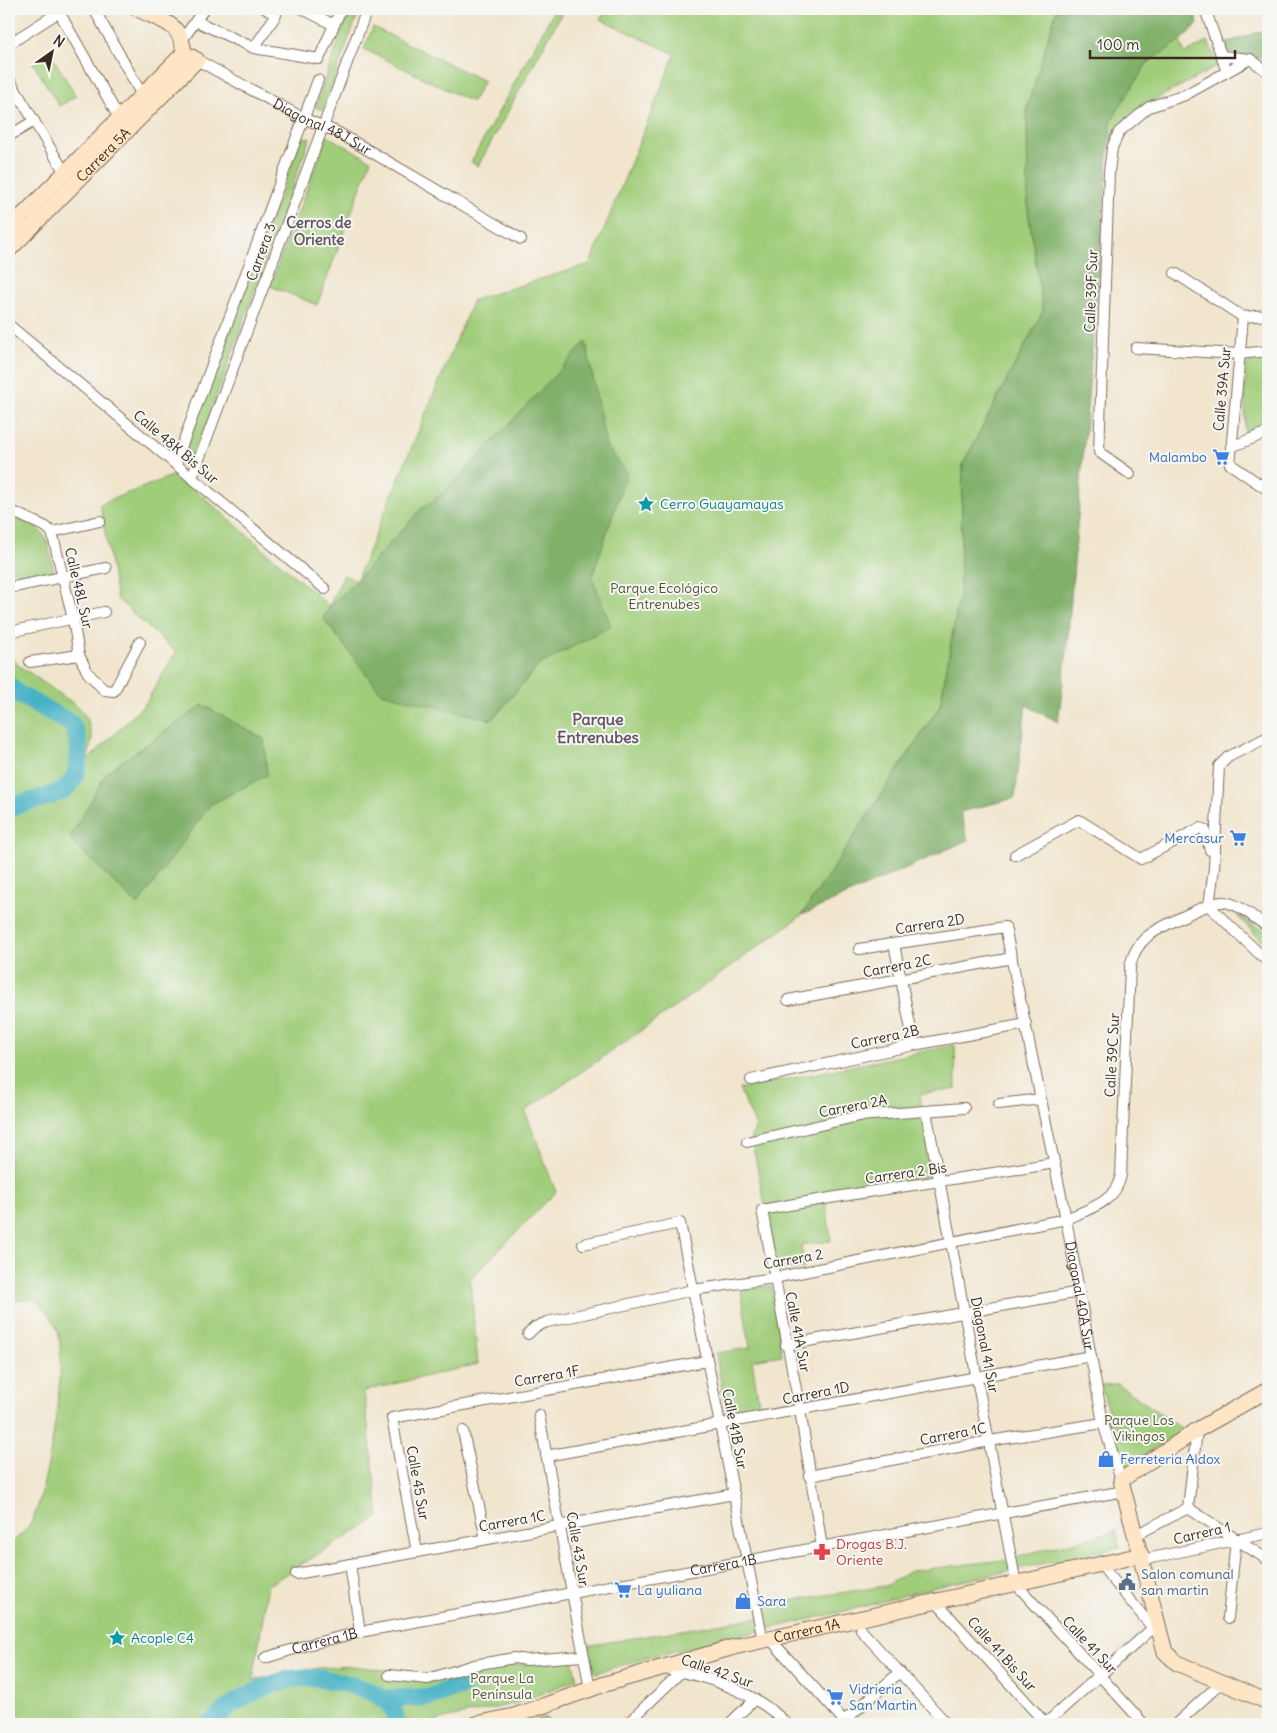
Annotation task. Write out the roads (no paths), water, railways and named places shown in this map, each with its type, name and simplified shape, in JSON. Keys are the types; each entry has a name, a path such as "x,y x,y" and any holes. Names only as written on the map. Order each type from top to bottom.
{"main road":[{"name":"Diagonal 48J Sur","path":"143,10 175,28 188,51"},
{"name":"Carrera 5A","path":"9,229 188,51"},
{"name":"Carrera 5A","path":"9,250 188,51"},
{"name":"Carrera 1B","path":"1122,1485 1197,1430 1268,1390"},
{"name":"Diagonal 40A Sur","path":"1122,1485 1142,1558 1157,1633 1165,1652 1171,1659 1222,1682"},
{"name":"Carrera 1A","path":"476,1724 517,1720 590,1689 766,1640 1100,1565 1142,1558"},
{"path":"1222,1682 1268,1702"}],"street":[{"path":"94,9 142,96"},
{"name":"Carrera 5A","path":"188,51 196,20 204,9"},
{"path":"254,48 276,14 266,9"},
{"path":"303,9 334,25"},
{"path":"196,20 254,48 319,59 341,9"},
{"name":"Carrera 3","path":"192,478 367,9"},
{"path":"1205,9 1227,72 1250,59"},
{"path":"9,44 59,12 119,118"},
{"name":"Diagonal 48J Sur","path":"188,51 303,118 323,125 521,239"},
{"path":"1222,56 1250,59 1268,72"},
{"name":"Calle 39F Sur","path":"1130,474 1099,452 1109,172 1112,148 1119,132 1149,107 1185,95 1227,72"},
{"path":"9,80 65,173"},
{"name":"Carrera 3","path":"176,464 318,80"},
{"path":"9,136 34,121"},
{"path":"1175,272 1243,317 1268,315"},
{"name":"Calle 39A Sur","path":"1243,317 1230,464 1268,490"},
{"name":"Calle 48K Bis Sur","path":"9,325 325,589"},
{"path":"1136,348 1240,354 1268,351"},
{"path":"1231,446 1268,432"},
{"name":"Calle 48L Sur","path":"9,510 46,527 52,532 73,619 79,655 88,673 104,690 114,691 140,642"},
{"path":"52,532 100,521"},
{"path":"9,588 106,568"},
{"path":"9,632 104,612"},
{"path":"30,662 79,655"},
{"path":"1209,906 1215,851 1218,772 1221,763 1228,757 1268,737"},
{"path":"1015,856 1079,820 1141,859 1200,828 1205,830 1210,850 1215,851"},
{"path":"1209,906 1221,902 1228,903 1268,928"},
{"path":"1209,906 1268,962"},
{"name":"Calle 39C Sur","path":"1066,1219 1107,1200 1114,1194 1120,1181 1130,968 1133,956 1149,936 1209,906"},
{"name":"Diagonal 40A Sur","path":"1005,927 1066,1219 1104,1423 1122,1485"},
{"name":"Carrera 2D","path":"859,949 1005,927"},
{"path":"894,944 914,1045"},
{"name":"Carrera 2C","path":"788,1000 1012,958"},
{"name":"Carrera 2B","path":"751,1080 914,1045 1026,1024"},
{"path":"999,1104 1041,1098"},
{"name":"Carrera 2A","path":"747,1142 859,1116 964,1108"},
{"name":"Diagonal 41 Sur","path":"926,1111 1016,1584"},
{"name":"Carrera 2 Bis","path":"762,1210 819,1199 940,1182 1054,1163"},
{"name":"Calle 41A Sur","path":"762,1210 786,1345 800,1410 809,1476 822,1547"},
{"name":"Carrera 2","path":"528,1334 535,1327 547,1322 693,1290 774,1278 1066,1219"},
{"name":"Calle 41B Sur","path":"583,1244 680,1223 747,1561 766,1640"},
{"path":"786,1345 1079,1292"},
{"name":"Carrera 1D","path":"546,1456 1091,1356"},
{"name":"Carrera 1F","path":"392,1418 707,1361"},
{"name":"Calle 43 Sur","path":"539,1415 590,1689"},
{"name":"Calle 45 Sur","path":"392,1418 417,1552"},
{"name":"Carrera 1C","path":"809,1476 989,1441 1104,1423"},
{"path":"1188,1508 1197,1430"},
{"path":"463,1431 486,1539"},
{"name":"Carrera 1B","path":"265,1658 307,1644 360,1632 822,1547 1002,1512 1122,1485"},
{"name":"Carrera 1C","path":"296,1574 734,1494"},
{"path":"1136,1535 1188,1508"},
{"path":"1188,1508 1268,1560"},
{"name":"Carrera 1","path":"1142,1558 1268,1533"},
{"path":"1228,1618 1236,1539"},
{"path":"350,1564 360,1632"},
{"path":"1046,1724 1100,1675 1157,1633 1100,1565"},
{"name":"Calle 41 Sur","path":"1016,1584 1144,1724"},
{"name":"Calle 41 Bis Sur","path":"937,1603 1046,1724"},
{"path":"860,1630 947,1724"},
{"path":"766,1640 844,1721"},
{"path":"389,1675 428,1680 474,1665 514,1658 526,1660 583,1656"},
{"name":"Calle 42 Sur","path":"660,1668 682,1671 755,1699 787,1724"},
{"path":"629,1722 682,1671"},
{"path":"832,1724 844,1721 900,1672"},
{"path":"1176,1724 1222,1682"},
{"path":"729,1724 755,1699"}],"waterway":[{"path":"9,685 18,694 71,723 77,738 79,756 72,782 66,788 48,797 14,806 9,810"},
{"path":"211,1724 227,1709 245,1697 266,1687 297,1678 342,1682 370,1692 391,1706 396,1724"},
{"path":"382,1699 429,1697 462,1686"}],"place":[{"name":"Malambo","path":"1221,457"},
{"name":"Cerro Guayamayas","path":"646,504"},
{"name":"Mercasur","path":"1238,838"},
{"name":"Ferreteria Aldox","path":"1106,1459"},
{"name":"Drogas B.J. Oriente","path":"822,1552"},
{"name":"Salon comunal san martin","path":"1127,1582"},
{"name":"La yuliana","path":"623,1590"},
{"name":"Sara","path":"743,1601"},
{"name":"Acople C4","path":"117,1638"},
{"name":"Vidrieria San Martin","path":"835,1697"}],"district":[{"name":"Cerros de Oriente","path":"319,232"},
{"name":"Parque Entrenubes","path":"598,728"}],"park label":[{"name":"Parque Ecológico Entrenubes","path":"664,596"},
{"name":"Parque Los Vikingos","path":"1139,1428"},
{"name":"Parque La Península","path":"502,1686"}]}
